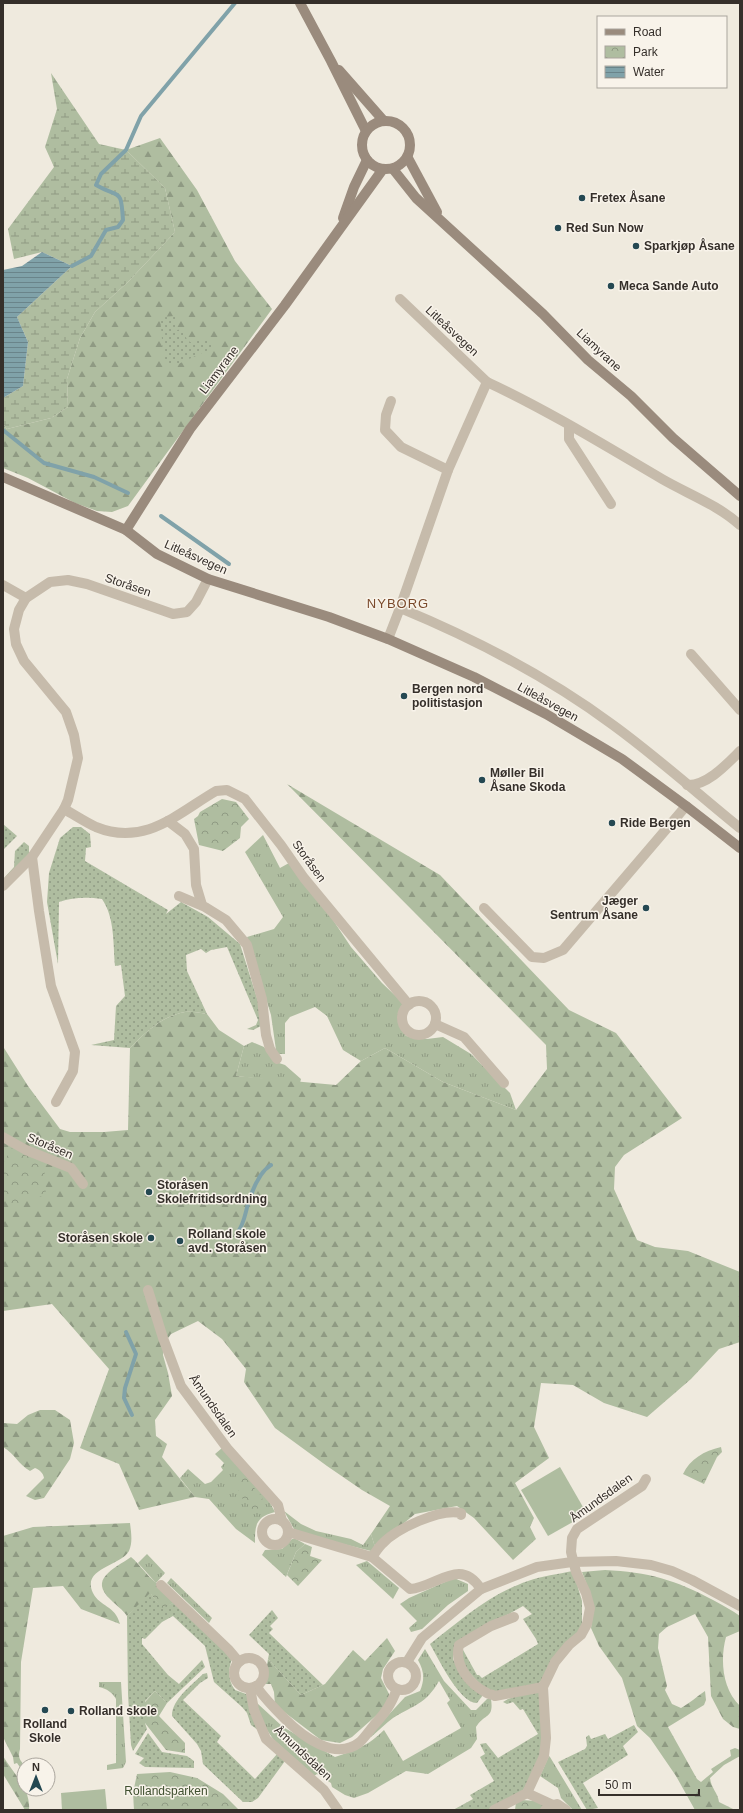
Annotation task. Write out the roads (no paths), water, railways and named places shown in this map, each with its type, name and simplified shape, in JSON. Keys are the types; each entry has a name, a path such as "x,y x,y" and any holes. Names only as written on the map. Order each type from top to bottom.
{"street":[{"path":"300,3 366,131"},
{"path":"331,61 383,120"},
{"path":"383,120 395,122 403,126 409,134 411,146 408,158 401,165 388,169 374,166 367,160 362,146 366,131 372,124 383,120"},
{"name":"Liamyrane","path":"408,158 442,222"},
{"name":"Liamyrane","path":"339,229 354,187 367,160"},
{"name":"Liamyrane","path":"126,530 190,429 284,305 339,229 388,169 416,198 543,314 588,360 631,396 673,438 740,496"},
{"name":"Litleåsvegen","path":"400,299 487,382 531,403 569,426 728,515 740,525"},
{"path":"388,638 400,608 448,470 487,382"},
{"path":"391,401 386,415 385,430 401,447 448,470"},
{"path":"569,426 569,439 611,504"},
{"name":"Litleåsvegen","path":"3,478 126,530 157,554 208,579 329,617 388,638 467,674 546,714 622,759 740,848"},
{"name":"Storåsen","path":"26,598 50,582 68,580 87,584 173,614 186,612 196,602 208,579"},
{"path":"3,585 26,598 19,610 14,629 16,644 24,661 66,712 74,735 78,758 68,800 64,809 32,857 3,886"},
{"name":"Litleåsvegen","path":"400,608 500,654 568,694 612,724 740,828"},
{"path":"690,654 740,710"},
{"path":"687,785 696,786 712,776 740,751"},
{"name":"Storåsen","path":"64,809 96,827 119,832 145,831 168,822 216,792 227,790 245,799 281,845 304,878 408,1005"},
{"path":"484,908 532,957 544,958 563,950 686,806"},
{"path":"168,822 185,834 194,849 196,884 202,905"},
{"path":"32,857 38,911 52,986 76,1052 73,1071 56,1102"},
{"path":"179,896 202,905 226,920 247,945 262,999 266,1035 270,1049 277,1059"},
{"path":"419,1001 429,1004 435,1013 435,1024 428,1032 417,1034 412,1033 404,1025 402,1020 403,1014 408,1005 419,1001"},
{"path":"435,1024 464,1037 504,1083"},
{"name":"Storåsen","path":"3,1137 26,1150 71,1168 83,1184"},
{"name":"Åmundsdalen","path":"148,1290 162,1338 181,1386 227,1448 278,1505 282,1521 288,1532"},
{"name":"Åmundsdalen","path":"527,1793 544,1756 546,1738 543,1687 555,1662 568,1645 581,1635 587,1624 590,1608 586,1593 576,1572 571,1552 572,1538 577,1530 611,1505 642,1486 646,1479"},
{"path":"372,1557 382,1544 400,1531 429,1517 453,1511 461,1513 461,1515"},
{"path":"282,1521 274,1519 267,1522 262,1530 264,1538 269,1544 278,1545 286,1540 288,1532 372,1557 410,1589 421,1588 449,1575 458,1573 468,1576 477,1582 481,1589"},
{"path":"407,1662 422,1638 481,1589 537,1567 572,1562 616,1561 650,1565 672,1571 692,1580 740,1606"},
{"path":"161,1584 228,1649 239,1662 248,1658 258,1661 264,1675 262,1680 253,1687"},
{"path":"514,1616 492,1626 459,1645 458,1659 461,1670 468,1679 487,1694 495,1696 543,1687"},
{"name":"Åmundsdalen","path":"239,1662 234,1670 235,1679 241,1686 253,1687 293,1727 315,1742 324,1746 338,1749 360,1742 391,1705 397,1689"},
{"path":"397,1662 407,1662 414,1667 416,1672 416,1681 406,1690 397,1689 390,1683 388,1678 390,1668 397,1662"},
{"name":"Åmundsdalen","path":"253,1687 254,1710 266,1739 324,1790 338,1810"},
{"path":"494,1810 527,1793 549,1807 560,1805 566,1810"}],"water":[{"path":"42,252 72,266 17,317 28,342 23,386 3,398 3,270 22,266"}],"waterway":[{"path":"72,266 91,256 106,230 118,227 123,220 121,203 118,195 96,185 101,174 126,150 141,116 235,3"},
{"path":"3,430 44,463 94,477 128,493"},
{"path":"161,516 229,564"},
{"path":"237,1233 243,1223 256,1182 263,1172 271,1165"},
{"path":"126,1332 136,1354 125,1388 124,1398 132,1415"}],"place":[{"name":"Fretex Åsane","path":"582,198"},
{"name":"Red Sun Now","path":"558,228"},
{"name":"Sparkjøp Åsane","path":"636,246"},
{"name":"Meca Sande Auto","path":"611,286"},
{"name":"Bergen nord politistasjon","path":"404,696"},
{"name":"Møller Bil Åsane Skoda","path":"482,780"},
{"name":"Ride Bergen","path":"612,823"},
{"name":"Jæger Sentrum Åsane","path":"646,908"},
{"name":"Storåsen Skolefritidsordning","path":"149,1192"},
{"name":"Storåsen skole","path":"151,1238"},
{"name":"Rolland skole avd. Storåsen","path":"180,1241"},
{"name":"Rolland Skole","path":"45,1710"},
{"name":"Rolland skole","path":"71,1711"}],"district":[{"name":"NYBORG","path":"398,603"}],"park label":[{"name":"Rollandsparken","path":"166,1791"}]}
